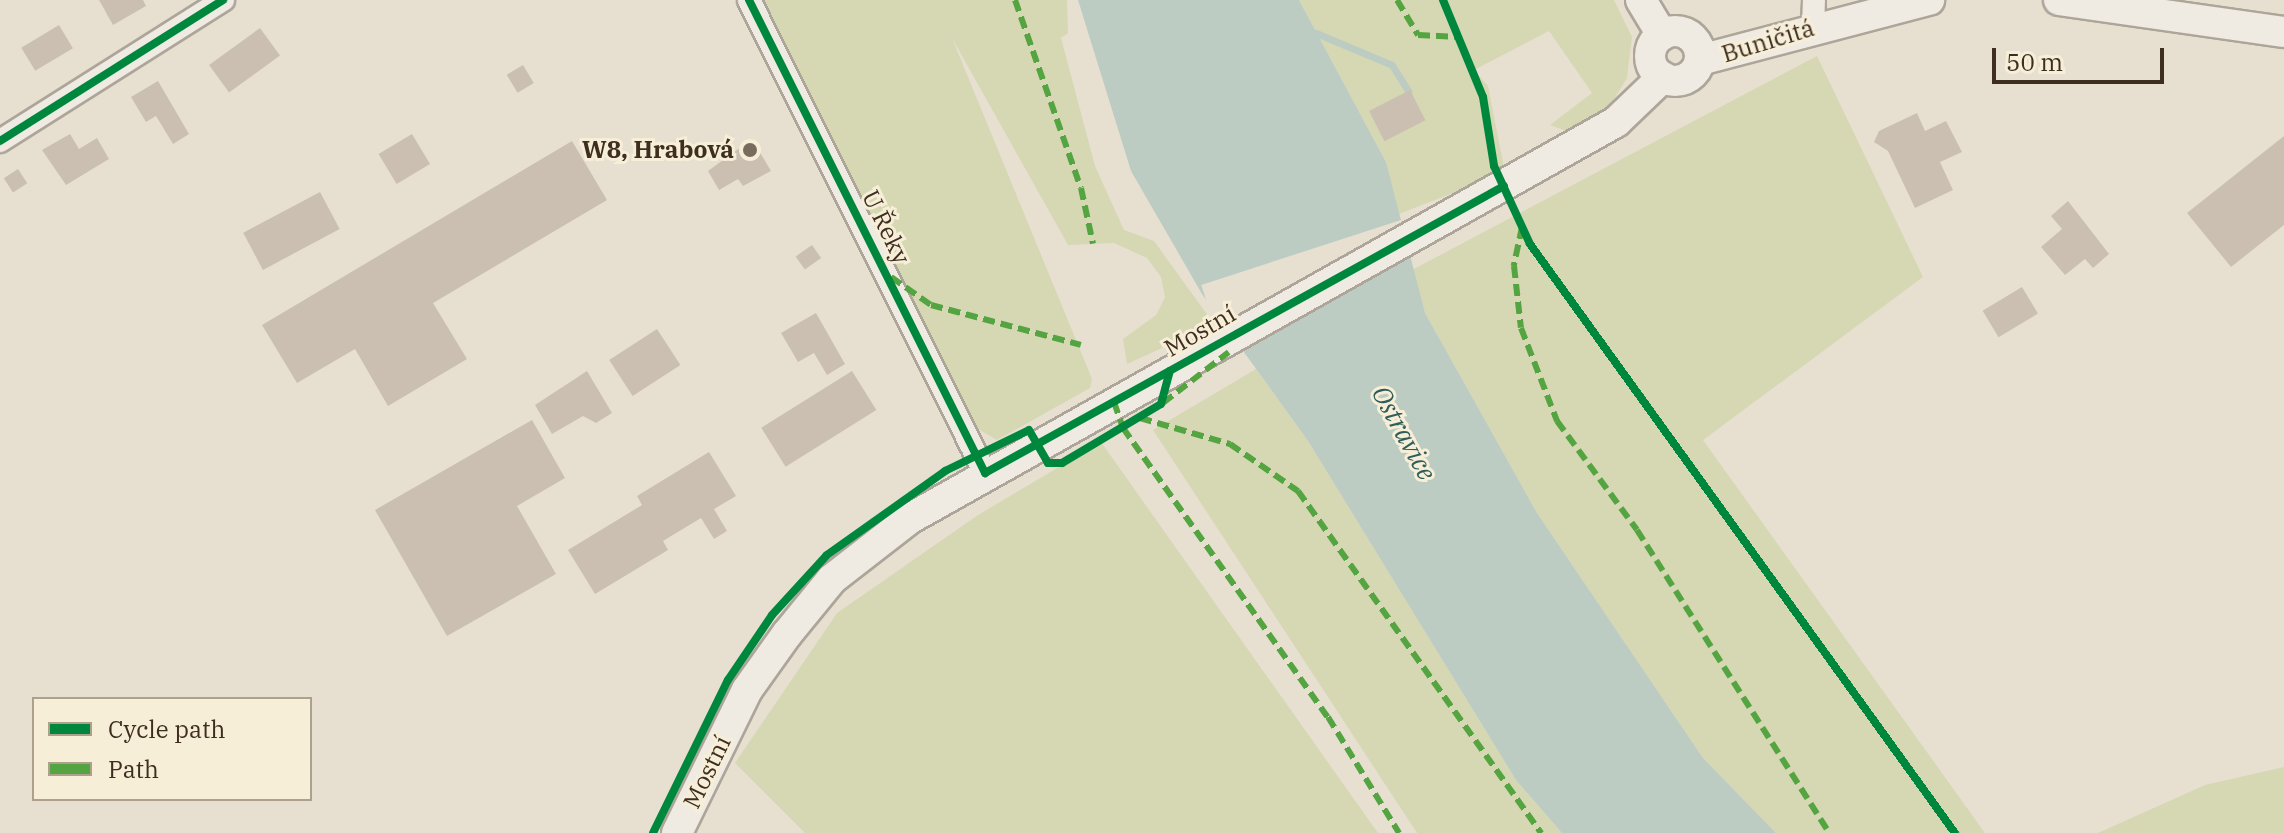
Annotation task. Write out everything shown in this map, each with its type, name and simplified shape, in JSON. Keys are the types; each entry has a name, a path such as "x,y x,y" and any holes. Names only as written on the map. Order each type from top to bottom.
{"main road":[{"path":"1641,0 1662,35"},
{"name":"Buničitá","path":"1700,60 1732,56 1814,14 1929,0"},
{"path":"2059,0 2284,32"},
{"path":"1687,34 1700,60 1686,78 1663,77 1650,55 1662,35 1687,34"},
{"name":"Mostní","path":"677,833 747,690 832,579 909,519 985,473 1616,122 1663,77"}],"street":[{"path":"0,141 223,0"},
{"name":"U Řeky","path":"749,0 985,473"}],"green space":[{"path":"748,0 1067,0 1068,33 1061,38 1095,166 1124,230 1154,241 1214,324 1127,364 1123,339 1156,315 1165,297 1161,277 1147,258 1114,243 1068,245 952,38 1092,379 1090,388 997,440 973,426"},
{"path":"1299,0 1614,0 1632,37 1627,78 1605,114 1572,133 1550,125 1592,93 1549,31 1474,70 1488,86 1505,173 1396,215 1386,162"},
{"path":"1817,56 1923,277 1703,440 1985,833 1776,833 1703,758 1537,513 1425,313 1412,270"},
{"path":"1256,369 1308,441 1516,780 1562,833 1417,833 1153,430"},
{"path":"1101,442 1378,833 805,833 735,763 837,613 978,515"},
{"path":"2284,767 2284,833 2098,833 2205,785"}],"water":[{"name":"Ostravice","path":"1078,0 1299,0 1386,162 1425,313 1537,513 1703,758 1776,833 1562,833 1516,780 1308,441 1202,294 1131,171"}],"pier":[{"path":"1401,220 1413,257 1213,322 1201,285"}],"building":[{"path":"99,0 143,0 146,6 113,25"},
{"path":"59,25 73,48 35,71 21,48"},
{"path":"260,28 280,56 229,93 209,65"},
{"path":"523,65 534,83 518,93 507,75"},
{"path":"158,81 189,134 173,144 156,116 146,122 131,97"},
{"path":"1410,90 1425,120 1384,141 1369,111"},
{"path":"1917,113 1925,131 1946,121 1962,152 1940,162 1953,190 1915,208 1888,151 1874,142 1879,131"},
{"path":"70,134 79,149 97,138 109,159 66,185 42,150"},
{"path":"412,134 430,164 397,184 379,154"},
{"path":"2284,136 2284,225 2231,267 2187,213"},
{"path":"752,139 771,171 743,186 738,179 719,190 708,171"},
{"path":"572,141 607,200 433,303 467,359 388,406 355,349 297,383 262,325"},
{"path":"18,169 27,183 13,193 4,178"},
{"path":"320,192 340,229 263,270 243,233"},
{"path":"2068,201 2109,254 2093,268 2085,259 2065,275 2041,247 2062,229 2051,216"},
{"path":"812,245 821,258 805,270 796,256"},
{"path":"2022,287 2038,314 1999,337 1983,311"},
{"path":"816,313 845,364 827,375 814,353 798,362 781,333"},
{"path":"657,329 680,365 633,396 609,360"},
{"path":"587,371 612,413 596,423 583,416 552,434 535,405"},
{"path":"852,371 876,410 786,467 761,428"},
{"path":"532,420 565,478 517,506 556,574 447,636 375,510"},
{"path":"709,452 736,496 714,509 727,531 714,539 701,518 663,541 668,550 595,594 568,550 642,505 637,496"}],"waterway":[{"path":"1316,33 1392,65 1408,91"}],"marked path":[{"path":"1015,0 1081,188 1093,244"},
{"path":"1397,0 1418,35 1459,37"},
{"path":"1522,227 1514,266 1521,328 1557,421 1637,530 1829,833"},
{"path":"891,277 931,305 1081,345"},
{"path":"1163,403 1229,352"},
{"path":"1114,402 1123,428 1328,717 1399,833"},
{"path":"1140,418 1230,444 1298,491 1541,833"}],"cycle path":[{"path":"0,141 223,0"},
{"path":"749,0 985,473 1504,186"},
{"path":"1443,0 1483,97 1494,166 1530,244 1955,833"},
{"path":"653,833 728,680 772,615 827,555 945,471 1029,430 1048,463 1062,463 1161,404 1170,371"}],"place":[{"name":"W8, Hrabová","path":"750,150"}]}
